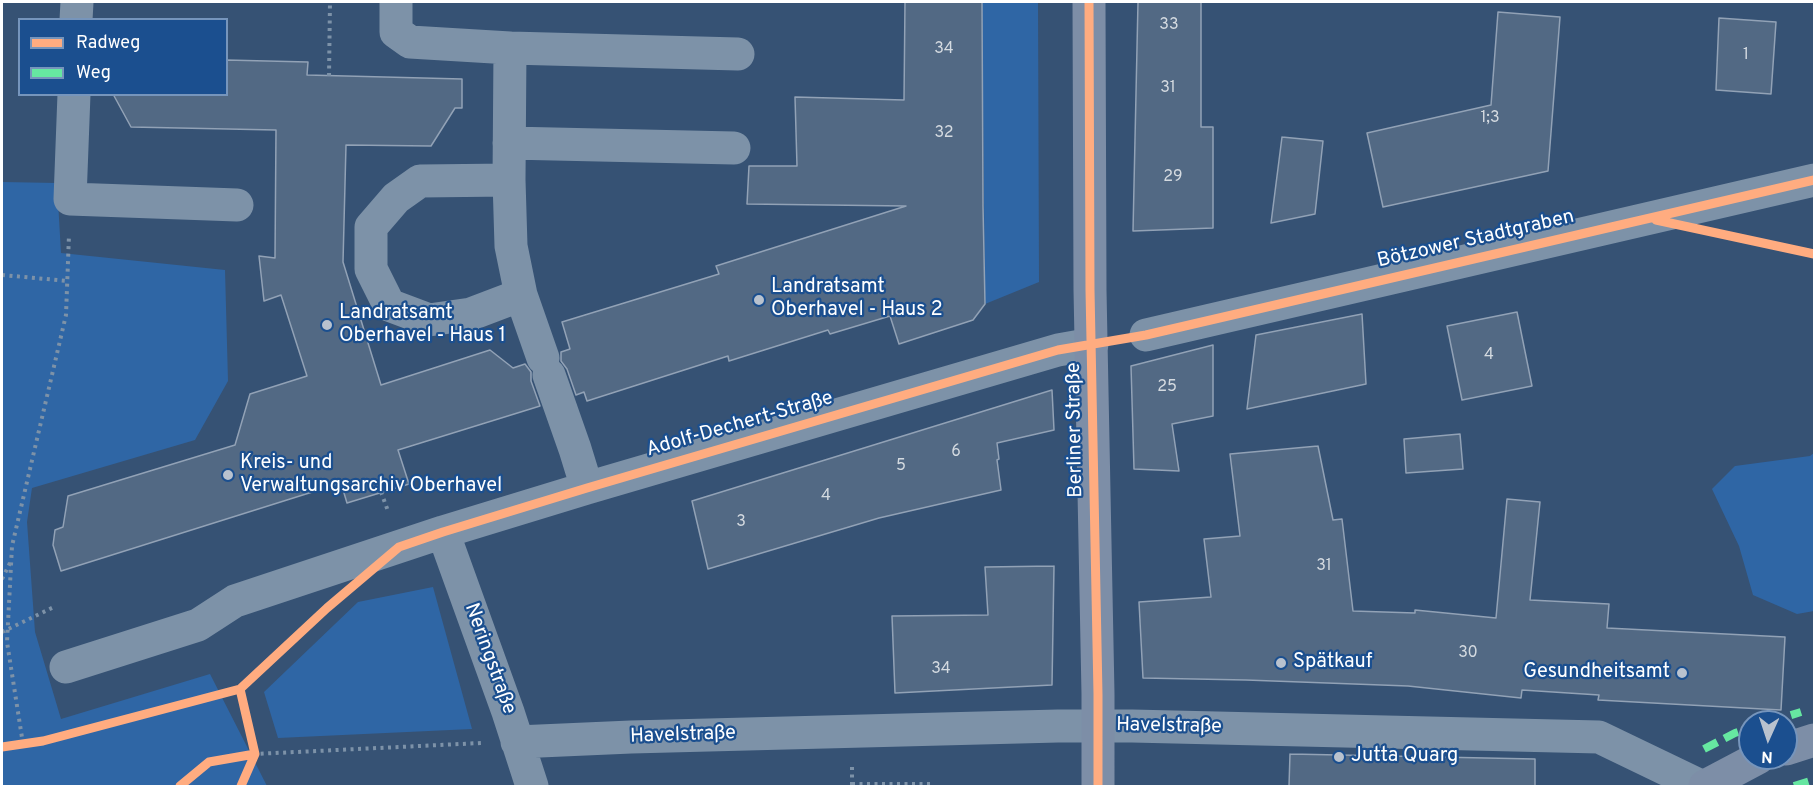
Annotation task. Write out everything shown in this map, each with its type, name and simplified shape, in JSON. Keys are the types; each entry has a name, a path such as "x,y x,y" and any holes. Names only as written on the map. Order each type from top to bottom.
{"main road":[{"name":"Berliner Straße","path":"1089,2 1090,279 1098,786"},
{"path":"1798,745 1815,740"},
{"name":"Havelstraße","path":"1703,786 1738,768"}],"street":[{"path":"76,18 77,2"},
{"path":"396,2 396,32 410,42 510,48 738,54"},
{"path":"510,48 509,180 512,246 521,295 587,488"},
{"path":"74,96 70,199 237,205"},
{"path":"509,143 734,148"},
{"path":"509,180 420,181 396,198 371,227 371,269 389,305 429,320 471,314 521,295"},
{"name":"Bötzower Stadtgraben","path":"1146,335 1815,180"},
{"name":"Adolf-Dechert-Straße","path":"66,667 198,625 235,601 443,532 1058,350 1092,344"},
{"name":"Neringstraße","path":"443,532 505,703 503,743 532,786"},
{"name":"Havelstraße","path":"503,743 642,737 1098,726 1599,737 1703,786"}],"path":[{"path":"329,76 330,2"},
{"path":"23,744 7,642 12,546 66,315 70,199"},
{"path":"2,275 68,281"},
{"path":"381,492 387,506"},
{"path":"2,579 11,563"},
{"path":"2,632 56,606"},
{"path":"180,786 209,762 255,754 503,743"},
{"path":"852,758 852,785 930,784 930,786"}],"shaded area":[{"path":"982,2 1038,2 1039,282 985,304"},
{"path":"2,182 57,183 61,253 225,270 228,381 195,440 32,488 27,522 35,632 61,719 210,674 267,786 2,786"},
{"path":"1814,453 1814,611 1797,614 1753,595 1739,546 1712,489 1735,466 1810,456"},
{"path":"433,587 472,729 278,738 264,692 358,602"}],"building":[{"path":"905,2 982,2 985,304 973,320 899,344 890,316 830,334 828,330 729,361 728,356 587,401 584,392 576,395 567,369 561,361 561,352 570,349 562,322 719,274 716,266 906,206 747,204 749,166 797,166 795,97 904,100"},
{"path":"1138,2 1201,2 1201,127 1213,127 1213,228 1133,231"},
{"path":"1498,12 1560,17 1548,171 1383,207 1367,133 1491,105"},
{"path":"1719,18 1776,22 1771,94 1716,90"},
{"name":"Landratsamt Oberhavel - Haus 1","path":"228,60 308,62 307,75 462,79 462,108 455,108 431,146 346,145 343,262 381,385 490,350 513,368 525,364 531,372 531,381 540,406 398,450 409,484 347,503 341,483 61,571 53,545 55,530 63,527 68,496 235,445 250,394 307,376 281,295 264,301 259,256 275,258 276,130 131,127 114,96 228,96"},
{"path":"1282,137 1323,141 1315,214 1271,223"},
{"path":"1517,312 1532,386 1462,400 1447,326"},
{"path":"1362,314 1366,384 1247,409 1256,335"},
{"path":"1213,345 1213,416 1172,424 1179,471 1134,469 1131,366"},
{"path":"1052,390 1054,430 997,443 1001,490 879,518 708,569 692,501"},
{"path":"1460,434 1463,469 1406,473 1404,439"},
{"path":"1318,446 1333,520 1342,519 1353,611 1415,613 1415,610 1496,618 1507,499 1540,502 1530,600 1609,604 1607,628 1785,637 1781,710 1598,700 1599,695 1522,690 1521,698 1408,686 1143,678 1139,602 1211,597 1204,539 1240,536 1230,454"},
{"path":"1054,566 1052,685 895,693 892,616 988,615 985,567"},
{"path":"1290,754 1535,759 1535,786 1289,786"}],"marked path":[{"path":"1704,749 1738,732"},
{"path":"1794,786 1814,780"}],"cycle path":[{"path":"1089,2 1090,290 1098,786"},
{"path":"2,747 43,741 240,689 327,608 399,547 443,532 1058,350 1146,335 1814,180"},
{"path":"1656,220 1814,254"},
{"path":"240,689 255,754 241,786"},
{"path":"180,786 209,762 255,754"}],"place":[{"name":"Landratsamt Oberhavel - Haus 2","path":"759,300"},
{"name":"Landratsamt Oberhavel - Haus 1","path":"327,325"},
{"name":"Kreis- und Verwaltungsarchiv Oberhavel","path":"228,475"},
{"name":"Spätkauf","path":"1281,663"},
{"name":"Gesundheitsamt","path":"1682,673"},
{"name":"Jutta Quarg","path":"1339,757"}]}
